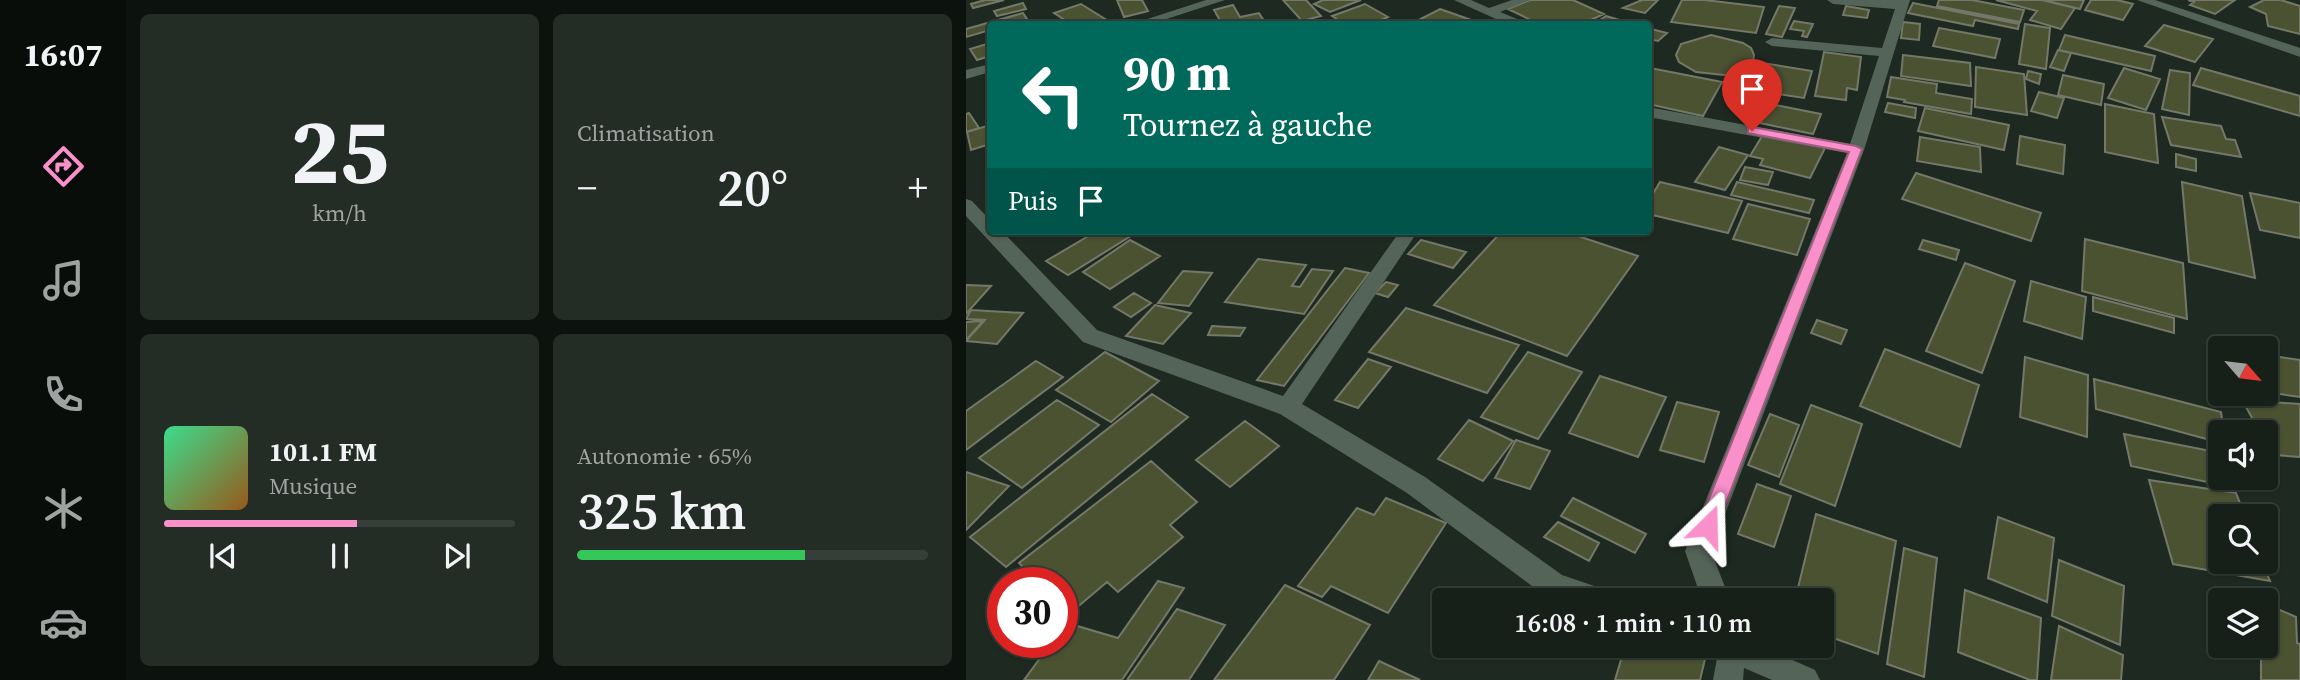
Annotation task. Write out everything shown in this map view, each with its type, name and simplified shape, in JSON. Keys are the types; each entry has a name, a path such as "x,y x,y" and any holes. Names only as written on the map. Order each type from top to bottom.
{"street":[{"path":"1157,0 1169,15"},
{"path":"1149,21 1219,0"},
{"path":"1460,0 1510,21"},
{"path":"1489,12 1524,0"},
{"path":"1712,588 1698,551 1856,149 1903,3 1833,0"},
{"path":"2143,0 2300,53"},
{"path":"1772,42 1887,53"},
{"path":"966,75 987,69"},
{"path":"1652,113 1856,149"},
{"path":"966,205 987,227"},
{"path":"995,235 1090,336 1287,407 1416,485 1560,588"},
{"path":"1287,407 1406,235"},
{"path":"1728,680 1731,658"},
{"path":"1758,658 1805,680"}],"building":[{"path":"985,0 1004,0 973,8 971,4"},
{"path":"1117,0 1142,0 1148,11 1124,17"},
{"path":"1283,0 1306,0 1321,16 1302,21"},
{"path":"1323,0 1361,0 1330,12 1314,4"},
{"path":"1530,0 1573,0 1604,14 1589,21 1533,21 1508,9"},
{"path":"1642,0 1658,0 1645,13 1623,8"},
{"path":"1682,0 1764,7 1756,33 1671,22"},
{"path":"1939,0 1972,0 2024,10 2020,22 1937,6"},
{"path":"1996,0 2042,0 2075,8 2061,29 2030,20 2037,11"},
{"path":"2043,0 2084,0 2080,9"},
{"path":"2091,0 2117,0 2133,4 2123,20 2085,10"},
{"path":"2188,0 2235,0 2215,14 2190,5 2194,2"},
{"path":"2264,0 2281,0 2300,6 2300,34 2268,26 2266,14 2250,7"},
{"path":"1023,3 1026,9 997,16 994,11"},
{"path":"1913,3 2019,24 2018,29 1975,20 1973,26 1908,13"},
{"path":"1081,4 1105,19 1066,21 1054,13"},
{"path":"1365,4 1388,17 1378,21 1340,21 1332,16"},
{"path":"1233,5 1240,17 1259,13 1264,21 1220,21 1214,10"},
{"path":"1779,6 1795,8 1782,37 1766,34"},
{"path":"1846,6 1869,10 1867,18 1843,15"},
{"path":"1440,9 1474,21 1417,21"},
{"path":"1023,13 1027,19 1019,21 994,21"},
{"path":"1606,16 1623,21 1598,21"},
{"path":"1794,21 1813,24 1807,37 1802,36 1804,31 1790,29"},
{"path":"1903,22 1920,24 1919,40 1901,38"},
{"path":"987,23 987,31 966,37 966,29"},
{"path":"2025,24 2050,28 2046,69 2019,64"},
{"path":"2164,25 2213,39 2195,62 2145,46"},
{"path":"1939,28 2000,39 1995,58 1933,46"},
{"path":"1652,29 1667,33 1658,41 1652,40"},
{"path":"1711,35 1743,43 1751,48 1753,62 1737,73 1724,75 1696,72 1679,62 1676,55 1681,44"},
{"path":"2065,35 2155,56 2151,71 2059,50"},
{"path":"987,44 987,57 977,60 970,49"},
{"path":"2058,50 2071,53 2064,71 2050,67"},
{"path":"1824,52 1861,57 1857,90 1847,88 1846,100 1815,96"},
{"path":"1903,55 1970,63 1971,86 1901,76"},
{"path":"1756,62 1812,71 1804,98 1745,89"},
{"path":"1976,67 2024,74 2027,115 1975,107"},
{"path":"1652,68 1722,82 1703,116 1652,105"},
{"path":"2124,68 2160,79 2146,110 2108,98"},
{"path":"2201,68 2300,96 2300,116 2193,85"},
{"path":"2170,70 2190,73 2189,115 2162,109"},
{"path":"2028,71 2041,74 2039,84 2026,79"},
{"path":"2063,75 2104,84 2101,105 2058,95"},
{"path":"1891,77 1937,84 1936,93 1972,99 1971,114 1887,97"},
{"path":"2039,92 2064,98 2057,118 2031,111"},
{"path":"1888,103 1916,108 1915,118 1885,112"},
{"path":"1770,104 1821,114 1813,134 1760,123"},
{"path":"2105,104 2154,114 2158,163 2105,152"},
{"path":"1925,108 2009,125 2004,150 1918,131"},
{"path":"969,113 979,128 966,132 966,114"},
{"path":"2162,117 2221,126 2226,139 2235,140 2241,157 2171,145"},
{"path":"987,126 987,145 971,150 967,132"},
{"path":"1764,133 1825,148 1810,178 1760,165 1763,159 1750,156"},
{"path":"2020,136 2065,145 2063,174 2017,164"},
{"path":"1920,137 1980,147 1981,172 1917,161"},
{"path":"1719,147 1748,155 1725,190 1695,182"},
{"path":"2176,154 2196,159 2196,171 2176,167"},
{"path":"1745,167 1773,172 1768,185 1740,180"},
{"path":"1916,173 2041,213 2031,241 1902,199"},
{"path":"1660,182 1742,201 1728,233 1652,215 1652,195"},
{"path":"1737,182 1814,200 1809,213 1731,195"},
{"path":"2182,182 2242,196 2255,278 2189,262"},
{"path":"2250,193 2300,203 2300,238 2260,230"},
{"path":"1748,204 1810,219 1797,255 1733,239"},
{"path":"1090,235 1132,235 1068,275 1046,261"},
{"path":"1498,235 1575,235 1638,256 1567,356 1434,305"},
{"path":"2085,239 2183,263 2187,319 2082,291"},
{"path":"1130,240 1160,256 1110,289 1083,272"},
{"path":"1421,240 1466,252 1453,268 1408,254"},
{"path":"1923,240 1959,250 1956,260 1919,249"},
{"path":"1258,259 1306,265 1292,286 1300,287 1312,269 1333,271 1304,314 1225,302"},
{"path":"1965,263 2015,281 1982,373 1926,351"},
{"path":"1345,268 1369,273 1284,386 1257,380"},
{"path":"1183,271 1212,273 1189,306 1158,303"},
{"path":"2031,281 2086,297 2082,339 2024,321"},
{"path":"1386,282 1398,285 1388,297 1375,293"},
{"path":"966,285 991,286 966,314"},
{"path":"1134,293 1151,303 1131,317 1114,307"},
{"path":"2093,297 2174,318 2174,333 2093,311"},
{"path":"1155,305 1191,313 1163,344 1126,336"},
{"path":"1406,308 1519,345 1487,393 1369,352"},
{"path":"971,310 1023,313 997,344 966,341 985,320 966,319"},
{"path":"1817,320 1847,330 1841,344 1811,333"},
{"path":"983,321 966,340 966,322"},
{"path":"1212,326 1245,328 1240,336 1208,335"},
{"path":"1885,349 1979,385 1960,447 1860,406"},
{"path":"1105,352 1159,381 1111,422 1056,390"},
{"path":"1528,352 1582,372 1538,439 1481,417"},
{"path":"2025,357 2088,375 2087,437 2020,417"},
{"path":"2278,357 2300,360 2300,397 2278,394"},
{"path":"1368,359 1391,367 1358,408 1335,400"},
{"path":"1036,361 1063,377 966,450 966,411"},
{"path":"1600,376 1666,397 1638,457 1569,433"},
{"path":"2094,379 2221,412 2222,420 2208,420 2208,439 2096,409"},
{"path":"1152,394 1188,417 1006,567 970,537"},
{"path":"1057,400 1099,425 1022,488 979,458"},
{"path":"1677,402 1719,412 1704,462 1660,450"},
{"path":"2278,402 2300,404 2300,457 2278,455 2278,420 2253,420 2245,406 2278,406"},
{"path":"1811,405 1862,424 1835,506 1780,484"},
{"path":"1770,414 1799,425 1779,477 1748,465"},
{"path":"1469,420 1513,441 1483,481 1438,459"},
{"path":"1245,421 1279,446 1230,487 1196,460"},
{"path":"2124,434 2208,450 2208,482 2131,466"},
{"path":"1516,440 1550,451 1530,489 1495,478"},
{"path":"1151,461 1197,502 1170,525 1183,537 1118,592 1107,582 1078,607 1078,567 1023,567 1019,563"},
{"path":"966,472 1009,486 966,530"},
{"path":"2149,480 2236,493 2240,504 2208,504 2208,570 2173,564"},
{"path":"1757,484 1791,496 1774,547 1738,534"},
{"path":"1386,498 1446,523 1388,613 1331,586 1322,597 1298,586 1357,508 1374,515"},
{"path":"1573,498 1646,534 1635,553 1561,516"},
{"path":"1816,514 1896,541 1878,654 1834,638 1834,588 1798,588"},
{"path":"1998,517 2054,538 2047,602 1988,578"},
{"path":"1558,522 1599,543 1589,561 1544,537"},
{"path":"1904,548 1937,558 1924,677 1887,664"},
{"path":"2059,560 2124,586 2120,645 2052,616"},
{"path":"2230,574 2267,574 2270,581"},
{"path":"1158,581 1184,588 1122,680 1024,680 1040,658 1078,658 1078,626 1118,638"},
{"path":"1285,585 1370,625 1334,680 1214,680"},
{"path":"1965,590 2041,618 2037,680 2030,680 1958,652"},
{"path":"1177,609 1225,625 1189,680 1127,680"},
{"path":"2278,609 2296,617 2297,643 2300,644 2300,680 2261,680 2261,658 2278,658"},
{"path":"2059,626 2123,655 2121,680 2051,680"},
{"path":"1621,658 1705,659 1700,680 1615,680"},
{"path":"1379,661 1420,680 1368,680"}],"route":[{"path":"1708,526 1856,149 1752,131"}]}
